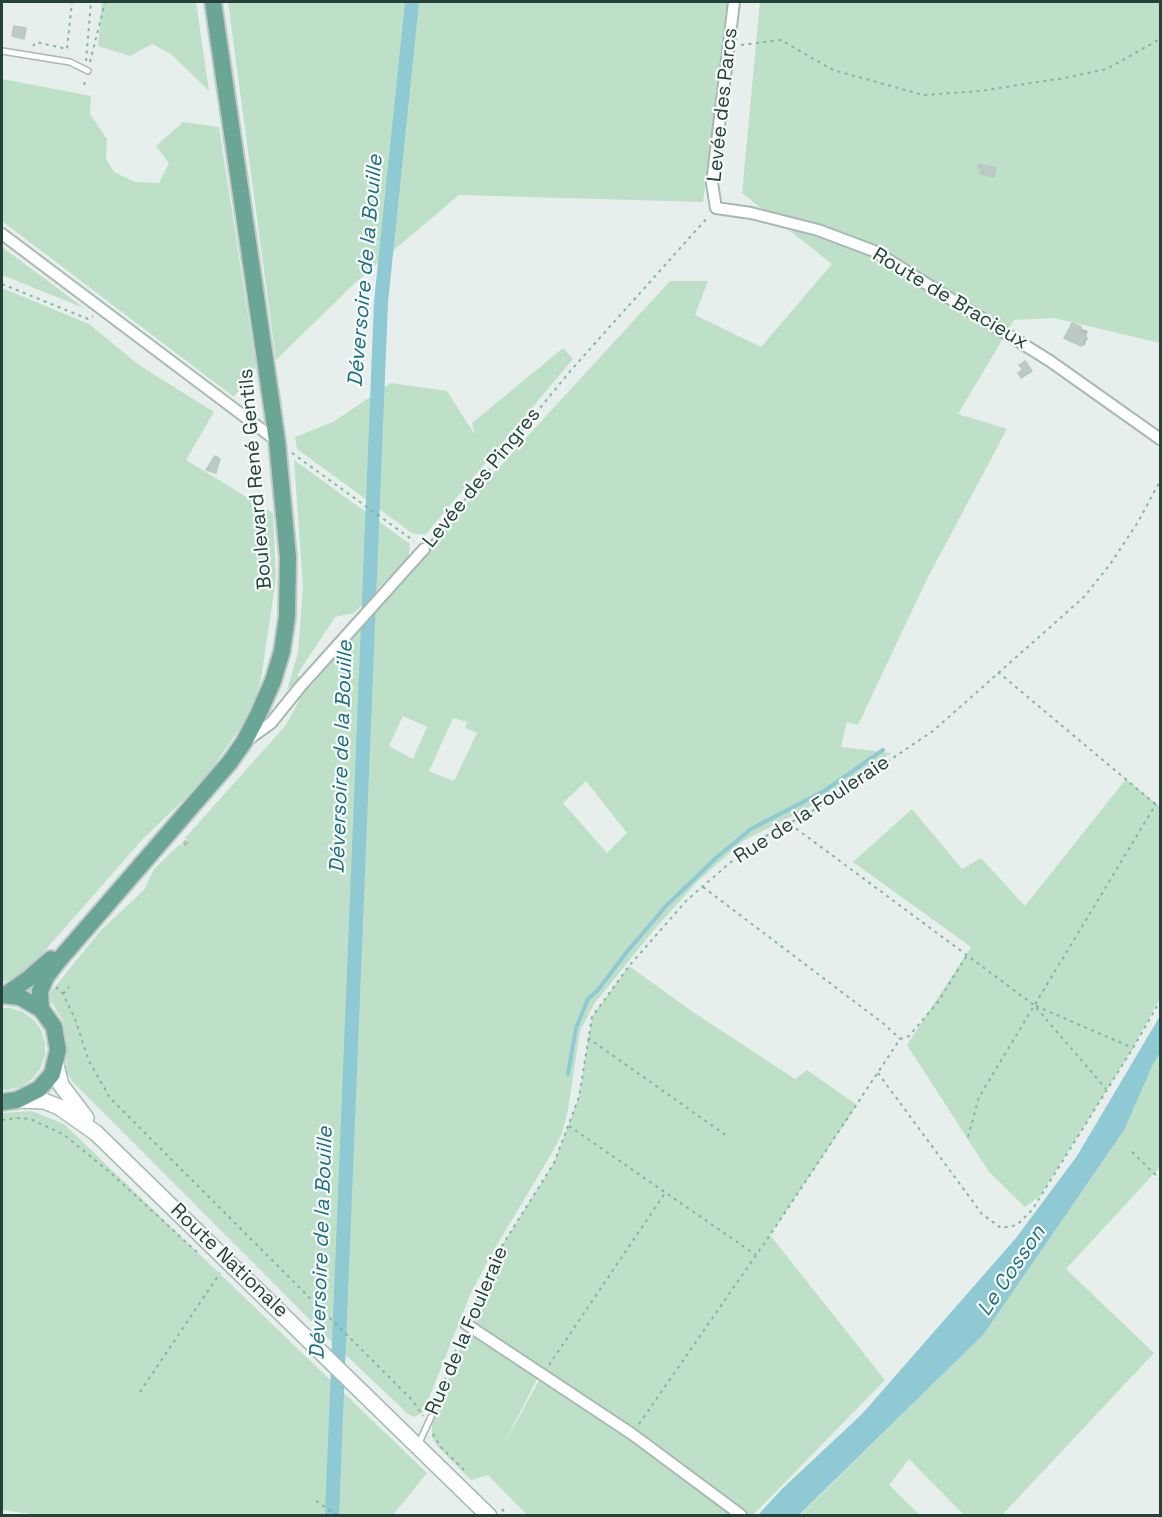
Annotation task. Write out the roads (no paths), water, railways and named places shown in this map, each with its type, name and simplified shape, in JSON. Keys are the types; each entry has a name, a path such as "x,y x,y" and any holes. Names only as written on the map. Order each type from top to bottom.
{"main road":[{"name":"Boulevard René Gentils","path":"41,1009 39,996 46,977 86,926 230,762 258,715 273,681 282,651 287,617 288,557 277,441 213,2"},
{"name":"Boulevard René Gentils","path":"3,995 28,980 86,926"},
{"path":"3,995 28,1000 41,1009 50,1020 56,1035 58,1050 56,1065 46,1082 39,1089 9,1101"},
{"name":"Route Nationale","path":"56,1065 61,1085 96,1132 417,1446 495,1512"},
{"name":"Route Nationale","path":"9,1101 44,1101 59,1107 96,1132"}],"street":[{"name":"Levée des Parcs","path":"716,208 712,183 734,2"},
{"name":"Route de Bracieux","path":"716,208 751,213 818,230 874,251 1050,361 1161,440"},
{"path":"2,234 277,441"},
{"name":"Levée des Pingres","path":"243,742 271,723 300,687 424,549"},
{"path":"466,1324 632,1434 741,1515"}],"lane":[{"path":"2,51 70,62 88,71"},
{"name":"Rue de la Fouleraie","path":"417,1446 431,1417"}],"water":[{"name":"Le Cosson","path":"1160,1016 1160,1053 1124,1130 983,1335 799,1515 758,1515 782,1489 862,1414 1016,1238 1077,1156"}],"waterway":[{"name":"Déversoire de la Bouille","path":"332,1516 381,302 412,2"},
{"path":"568,1074 576,1028 588,999 598,990 666,906 716,858 751,829 824,791 883,750"}]}
